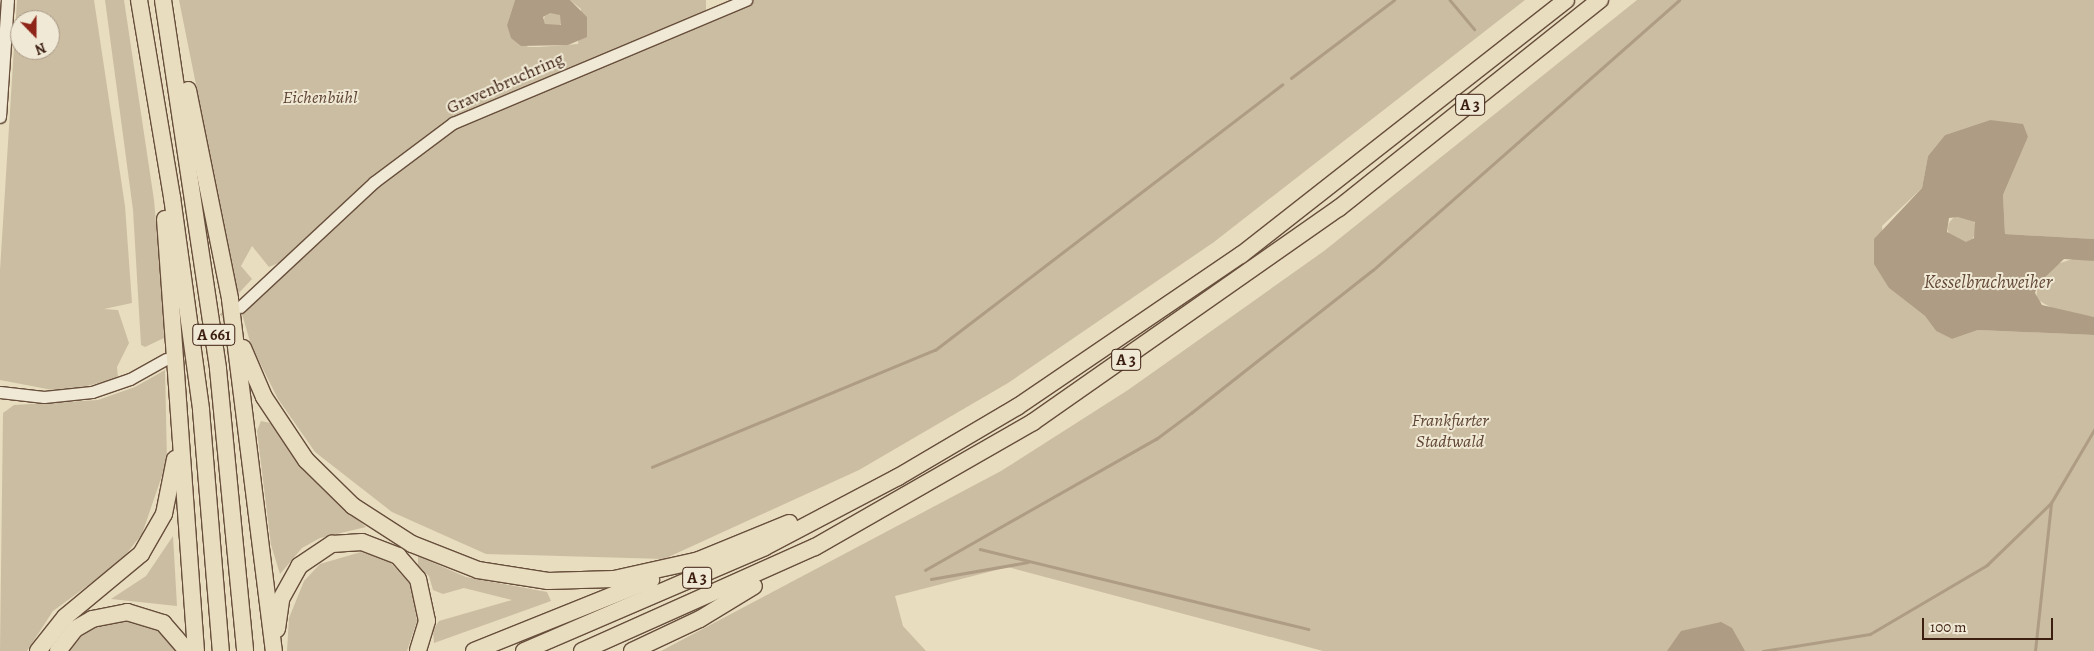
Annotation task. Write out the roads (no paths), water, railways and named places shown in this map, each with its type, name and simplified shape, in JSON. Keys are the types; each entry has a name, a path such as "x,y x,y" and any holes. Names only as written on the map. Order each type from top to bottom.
{"highway":[{"name":"A 661","path":"139,0 157,102 201,410 221,651"},
{"name":"A 661","path":"163,0 218,370 246,651"},
{"name":"A 3","path":"524,651 734,561 864,496 1017,407 1165,309 1354,170 1566,0"},
{"name":"A 3","path":"582,651 815,547 987,451 1216,298 1339,208 1600,0"},
{"path":"167,21 199,136 235,303 258,386 298,450 340,496 412,544 478,570 548,581 614,579 704,558"},
{"path":"157,102 196,651"},
{"path":"235,303 275,651"},
{"path":"38,651 75,607 130,567 158,528 173,479 179,409"},
{"path":"474,651 864,496"},
{"path":"275,651 281,599 293,574 314,552 352,541 385,548 418,579 428,622 418,651"},
{"path":"632,651 700,619 815,547"},
{"path":"58,651 75,629 92,618 126,612 163,623 186,651"}],"main road":[{"path":"0,117 8,0"}],"street":[{"name":"Gravenbruchring","path":"235,303 374,182 453,123 746,0"},
{"path":"0,392 53,397 92,392 130,379 166,358"}],"water":[{"path":"515,0 570,0 587,17 587,37 568,45 521,46 511,38 507,25","holes":["550,13 560,15 561,25 545,24 543,17"]},
{"name":"Kesselbruchweiher","path":"1990,120 2023,124 2028,137 2003,195 2005,234 2094,239 2094,261 2064,259 2038,284 2035,293 2042,305 2094,317 2094,335 1978,330 1952,339 1936,331 1925,316 1889,288 1874,264 1874,239 1922,188 1928,156 1945,135","holes":["1958,217 1975,222 1974,238 1966,242 1947,232 1949,218"]},
{"path":"1721,622 1732,628 1745,651 1667,651 1681,631"}],"waterway":[{"path":"1291,78 1394,0"},
{"path":"1450,0 1474,29"},
{"path":"925,570 1156,439 1191,413 1373,270 1679,0"},
{"path":"652,467 935,350 1282,85"},
{"path":"1763,651 1870,634 1987,565 2051,503 2094,430"},
{"path":"2035,651 2051,503"},
{"path":"980,549 1308,629"},
{"path":"931,579 1028,562"}],"tunnel":[{"path":"169,356 236,309"}],"park label":[{"name":"Eichenbühl","path":"320,97"},
{"name":"Frankfurter Stadtwald","path":"1450,431"}]}
